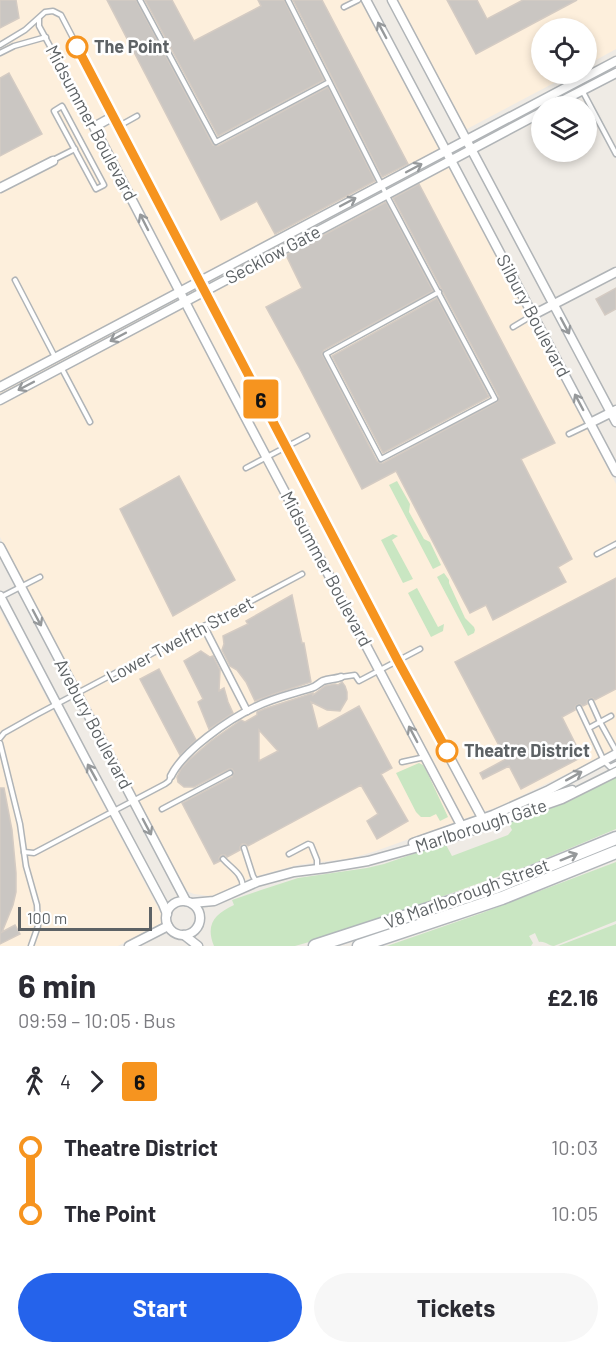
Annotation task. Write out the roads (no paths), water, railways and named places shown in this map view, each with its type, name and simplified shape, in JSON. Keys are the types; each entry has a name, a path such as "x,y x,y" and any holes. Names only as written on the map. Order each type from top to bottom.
{"main road":[{"name":"V8 Marlborough Street","path":"315,946 496,887 616,838"},
{"name":"V8 Marlborough Street","path":"359,946 502,898 616,852"}],"street":[{"path":"366,0 446,150"},
{"path":"392,0 466,140 577,79 616,61"},
{"path":"573,96 616,73"},
{"path":"94,127 114,116"},
{"name":"Midsummer Boulevard","path":"114,116 484,821"},
{"path":"471,149 531,118"},
{"name":"Midsummer Boulevard","path":"94,127 461,825"},
{"name":"Secklow Gate","path":"179,291 466,140"},
{"name":"Silbury Boulevard","path":"466,140 554,305 614,411 616,422"},
{"name":"Secklow Gate","path":"0,400 471,149"},
{"name":"Silbury Boulevard","path":"446,150 616,472"},
{"path":"0,188 53,161"},
{"path":"533,315 616,272"},
{"path":"0,387 179,291"},
{"path":"590,423 614,411"},
{"name":"Avebury Boulevard","path":"0,547 180,890 189,902"},
{"name":"Avebury Boulevard","path":"0,597 167,914"},
{"path":"204,627 247,711"},
{"path":"171,777 175,767 198,745 215,731 247,711 278,697 341,677"},
{"name":"Marlborough Gate","path":"442,837 461,825 484,821 493,814 503,814 616,753"},
{"name":"Marlborough Gate","path":"189,902 214,901 257,882 294,872 368,861 503,814 562,799 616,772"},
{"name":"Marlborough Gate","path":"200,920 214,901"},
{"path":"189,902 198,908 200,920 196,929 184,935 174,933 168,926 167,914 169,908 175,903 189,902"},
{"path":"129,946 168,926"},
{"path":"196,929 198,946"},
{"path":"184,935 198,946"}],"lane":[{"path":"140,0 216,142 329,82"},
{"path":"288,0 386,194 439,292 495,399 381,459 326,354 439,292"},
{"path":"344,7 358,0"},
{"name":"Midsummer Boulevard","path":"94,127 39,26 39,18 45,12 53,11 61,15 114,116"},
{"path":"0,45 25,30 39,18"},
{"path":"0,53 14,46 46,38"},
{"path":"583,91 616,154"},
{"path":"62,106 104,185 96,189 75,149 54,111 62,106"},
{"path":"118,126 137,116"},
{"path":"53,161 75,149"},
{"path":"15,280 56,358"},
{"path":"513,327 533,315"},
{"path":"61,367 90,422"},
{"path":"569,434 590,423"},
{"path":"246,468 307,436"},
{"path":"597,554 616,544"},
{"name":"Lower Twelfth Street","path":"0,738 12,728 302,574"},
{"path":"0,597 40,577"},
{"path":"341,677 355,675 358,681 420,649"},
{"path":"591,702 616,753"},
{"path":"579,708 604,761 610,767 616,764"},
{"path":"589,728 611,716"},
{"path":"0,743 15,803 26,866 37,905 38,926 31,946"},
{"path":"402,762 426,757"},
{"path":"162,809 230,773"},
{"path":"24,852 34,853 165,784 171,777"},
{"path":"290,854 308,844 311,845 318,869"},
{"path":"244,849 257,882"},
{"path":"223,860 237,871 243,880 243,888"}],"place":[{"name":"The Point","path":"77,47"},
{"name":"Theatre District","path":"447,751"}]}
